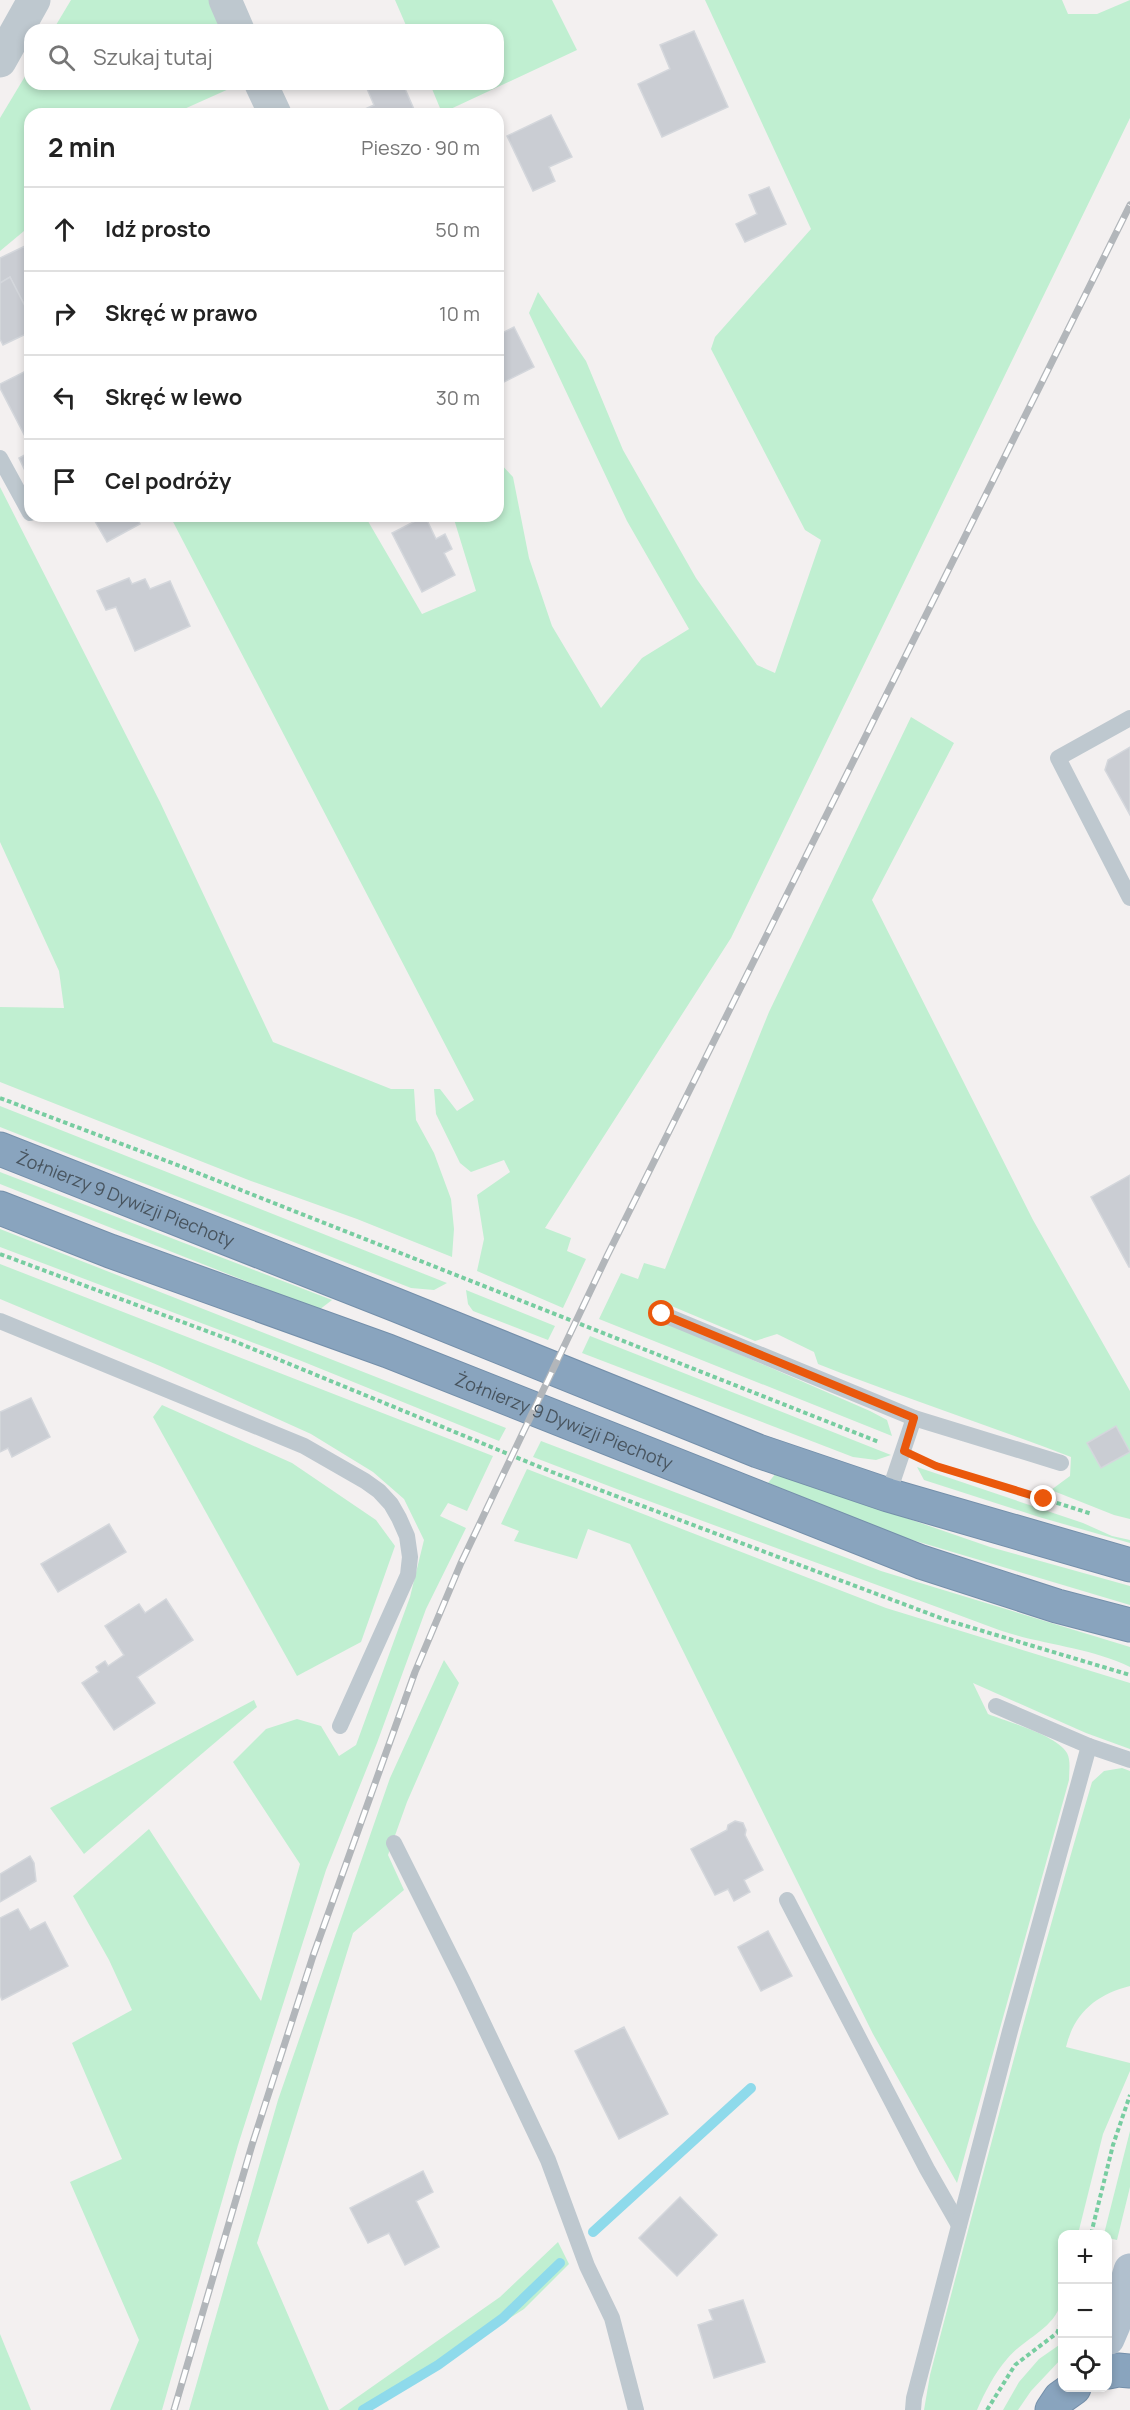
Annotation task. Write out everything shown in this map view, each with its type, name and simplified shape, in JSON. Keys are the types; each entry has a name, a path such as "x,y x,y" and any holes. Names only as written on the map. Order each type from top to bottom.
{"highway":[{"name":"Żołnierzy 9 Dywizji Piechoty","path":"0,1149 758,1451 888,1495 1130,1565"},
{"name":"Żołnierzy 9 Dywizji Piechoty","path":"0,1208 110,1251 388,1351 921,1562 1058,1606 1130,1625"},
{"path":"1112,2371 1130,2371"},
{"path":"1052,2410 1060,2398 1068,2392"}],"main road":[{"path":"1108,2338 1114,2325 1130,2270"}],"street":[{"path":"0,61 34,0"},
{"path":"225,0 235,24"},
{"path":"264,90 272,108"}],"lane":[{"path":"0,458 24,502"},
{"path":"1130,718 1058,758 1130,898"},
{"path":"662,1314 914,1418 1061,1463"},
{"path":"0,1321 304,1446 365,1481 391,1504 407,1536 410,1557 408,1575 340,1726"},
{"path":"888,1495 914,1418"},
{"path":"996,1706 1089,1746 1130,1760"},
{"path":"913,2410 914,2398 959,2225 1089,1746"},
{"path":"394,1843 548,2160 587,2266 612,2318 636,2410"},
{"path":"787,1900 927,2169 959,2225"}],"path":[{"path":"0,1098 180,1166 904,1451 936,1466 1096,1515"},
{"path":"0,1254 236,1342 552,1472 946,1620 1130,1675"},
{"path":"1092,2230 1113,2145 1130,2096"},
{"path":"987,2410 1015,2365 1058,2331"}],"green space":[{"path":"71,0 209,0 218,24 57,24"},
{"path":"395,0 552,0 577,50 504,84 504,24 405,24"},
{"path":"705,0 1062,0 1068,14 1097,14 1130,0 1130,118 731,938 545,1228 571,1238 567,1251 586,1259 563,1308 477,1271 484,1239 477,1195 510,1172 504,1160 471,1172 460,1163 436,1114 434,1089 440,1089 457,1111 474,1100 173,522 368,522 422,614 476,591 455,522 504,522 504,467 513,477 529,558 552,626 601,708 642,658 689,629 627,521 529,313 538,292 586,361 623,450 696,578 757,665 775,673 821,540 805,530 711,349 715,337 811,229"},
{"path":"24,78 24,90 227,90 186,108 24,108 24,231 0,251 0,118"},
{"path":"432,90 491,90 453,108 440,108"},
{"path":"0,487 160,802 273,1042 391,1089 414,1089 416,1120 434,1153 451,1199 454,1229 452,1257 0,1082 0,1007 64,1008 59,971 0,842"},
{"path":"911,717 954,743 872,900 1033,1220 1130,1391 1130,1519 1051,1490 1070,1476 1071,1457 818,1364 814,1352 777,1334 755,1341 662,1302 656,1318 870,1411 887,1420 892,1436 599,1319 621,1273 638,1279 644,1263 665,1269 769,1012"},
{"path":"0,1106 447,1283 434,1290 411,1288 0,1127"},
{"path":"0,1172 332,1300 319,1310 0,1184"},
{"path":"0,1229 506,1428 499,1441 299,1360 0,1247"},
{"path":"0,1264 493,1456 467,1511 448,1503 440,1516 466,1528 426,1609 377,1743 326,1870 238,2145 162,2410 110,2410 139,2340 70,2182 122,2159 72,2043 132,2010 109,1960 73,1896 149,1829 261,2001 300,1864 233,1762 266,1729 297,1719 321,1726 339,1756 356,1745 410,1597 424,1540 404,1499 373,1472 311,1434 160,1366 0,1299"},
{"path":"466,1290 555,1326 548,1340 473,1311 468,1304"},
{"path":"590,1336 891,1455 876,1460 853,1457 582,1353"},
{"path":"162,1405 292,1463 376,1520 395,1546 361,1642 297,1676 153,1417"},
{"path":"541,1441 881,1571 1130,1647 1130,1667 1082,1650 999,1630 533,1457"},
{"path":"917,1467 1083,1523 1112,1536 1130,1540 1130,1543 924,1480"},
{"path":"527,1469 886,1608 1130,1683 1130,1749 1086,1733 973,1683 988,1714 1031,1730 1061,1746 1069,1759 1069,1780 957,2183 873,2034 630,1544 588,1529 577,1559 514,1541 519,1531 501,1524"},
{"path":"776,1473 990,1547 1130,1586 1130,1605 899,1536 768,1483"},
{"path":"444,1660 459,1683 407,1802 388,1855 404,1890 353,1933 257,2243 329,2410 189,2410 278,2100 390,1778"},
{"path":"254,1700 257,1707 84,1854 50,1808"},
{"path":"1122,1768 1130,1771 1130,1986 1107,1994 1089,2007 1075,2024 1066,2047 1130,2063 1130,2071 1103,2134 1079,2230 1058,2230 1058,2310 1047,2325 1014,2351 1002,2365 977,2410 924,2410 930,2375 1050,1930 1092,1782 1104,1771"},
{"path":"1130,2131 1130,2187 1117,2240 1112,2239 1112,2230 1105,2230"},
{"path":"558,2242 569,2264 524,2309 366,2410 339,2410 500,2297"},
{"path":"0,2334 31,2410 0,2410"},
{"path":"1058,2346 1058,2362 1031,2391 1018,2410 1003,2410 1019,2382 1039,2359"}],"building":[{"path":"694,31 728,107 662,137 638,84 670,69 660,45"},
{"path":"368,90 406,90 413,108 367,108 374,105"},
{"path":"551,115 572,157 549,167 555,181 533,191 507,136"},
{"path":"769,187 786,224 745,242 736,224 757,214 749,195"},
{"path":"24,246 24,304 10,277 0,283 0,258"},
{"path":"10,277 24,304 24,335 3,345 0,339 0,283"},
{"path":"514,327 534,367 504,382 504,332"},
{"path":"24,372 24,434 0,388 0,384"},
{"path":"24,455 24,469 19,458"},
{"path":"95,522 139,522 140,524 107,542"},
{"path":"413,522 428,522 436,539 445,534 452,549 444,553 455,575 422,592 392,533"},
{"path":"129,578 132,584 145,579 150,589 170,581 190,626 135,651 116,607 106,610 97,591"},
{"path":"1130,747 1130,815 1105,770 1108,760"},
{"path":"1130,1175 1130,1267 1129,1267 1091,1197"},
{"path":"31,1398 50,1437 12,1457 8,1448 0,1452 0,1412"},
{"path":"1116,1426 1130,1452 1101,1468 1087,1443"},
{"path":"109,1524 126,1552 58,1592 41,1564"},
{"path":"166,1599 193,1640 137,1677 155,1703 114,1730 82,1683 99,1672 96,1667 105,1661 108,1666 124,1655 105,1626 139,1604 145,1613"},
{"path":"735,1821 743,1823 746,1830 745,1835 763,1870 744,1880 750,1892 734,1901 728,1889 715,1895 691,1849 727,1830 728,1825"},
{"path":"30,1856 34,1863 36,1881 0,1902 0,1874"},
{"path":"18,1909 30,1930 45,1922 68,1966 2,2000 0,1995 0,1918"},
{"path":"768,1931 792,1976 761,1991 738,1947"},
{"path":"624,2027 668,2114 619,2139 575,2051"},
{"path":"423,2171 433,2192 416,2201 439,2247 405,2265 389,2233 368,2243 350,2208"},
{"path":"680,2197 717,2235 677,2276 639,2238"},
{"path":"743,2300 765,2362 714,2378 698,2325 713,2320 709,2310"}],"waterway":[{"path":"593,2232 751,2088"},
{"path":"363,2410 438,2365 503,2318 560,2263"}],"railway":[{"path":"174,2410 252,2145 313,1956 415,1672 461,1563 607,1256 1130,205"}],"route":[{"path":"662,1314 914,1418 904,1451 936,1466 1044,1499"}]}
